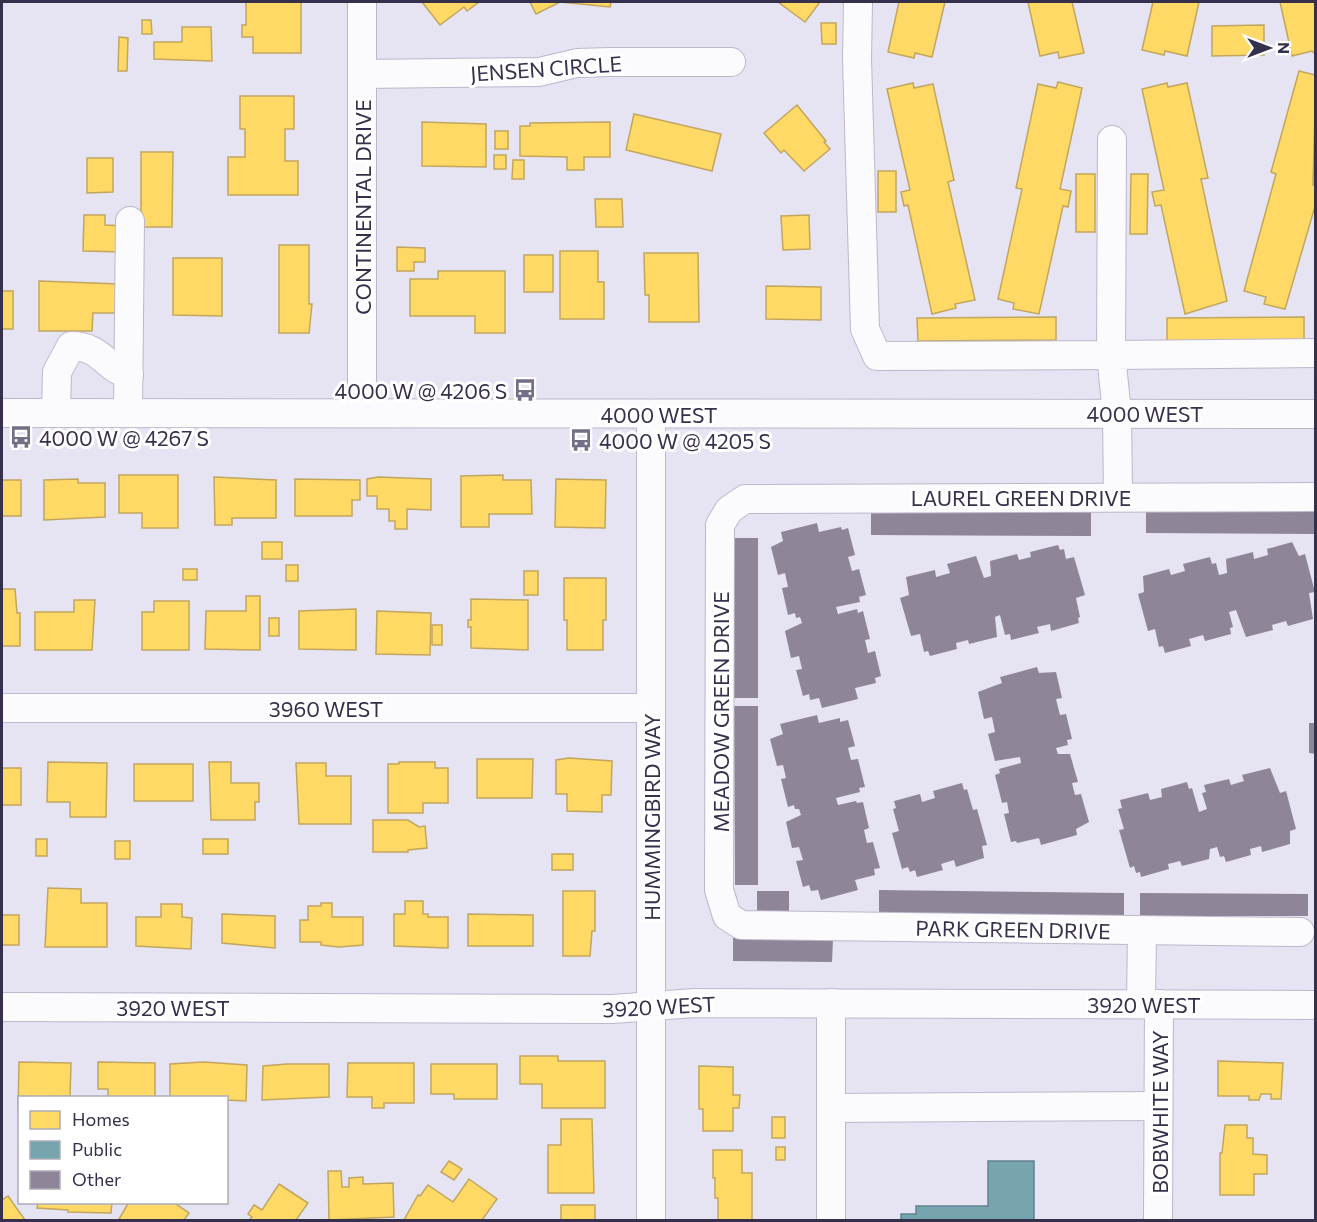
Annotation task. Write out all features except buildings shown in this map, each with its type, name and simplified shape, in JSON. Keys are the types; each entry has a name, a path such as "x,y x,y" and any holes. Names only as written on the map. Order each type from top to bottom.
{"street":[{"name":"CONTINENTAL DRIVE","path":"362,2 362,413"},
{"path":"858,2 857,59 865,329 877,356 1316,353"},
{"name":"JENSEN CIRCLE","path":"362,74 522,73 578,63 731,62"},
{"path":"1112,140 1112,355 1117,413 1118,497"},
{"path":"128,413 130,221"},
{"path":"56,413 57,372 71,346 83,346 99,352 114,370 129,375"},
{"name":"4000 WEST","path":"2,413 1316,414"},
{"name":"HUMMINGBIRD WAY","path":"651,414 651,1221"},
{"name":"LAUREL GREEN DRIVE","path":"729,510 745,499 1315,497"},
{"name":"MEADOW GREEN DRIVE","path":"727,916 719,890 720,525 729,510"},
{"name":"3960 WEST","path":"2,708 650,708"},
{"name":"PARK GREEN DRIVE","path":"727,916 741,925 1300,932"},
{"name":"BOBWHITE WAY","path":"1142,931 1158,1106 1158,1221"},
{"name":"3920 WEST","path":"2,1007 612,1009 695,1003 1316,1005"},
{"path":"831,1003 831,1221"},
{"path":"831,1108 1158,1106"}],"place":[{"name":"4000 W @ 4206 S","path":"525,390"},
{"name":"4000 W @ 4267 S","path":"21,437"},
{"name":"4000 W @ 4205 S","path":"581,440"}]}
